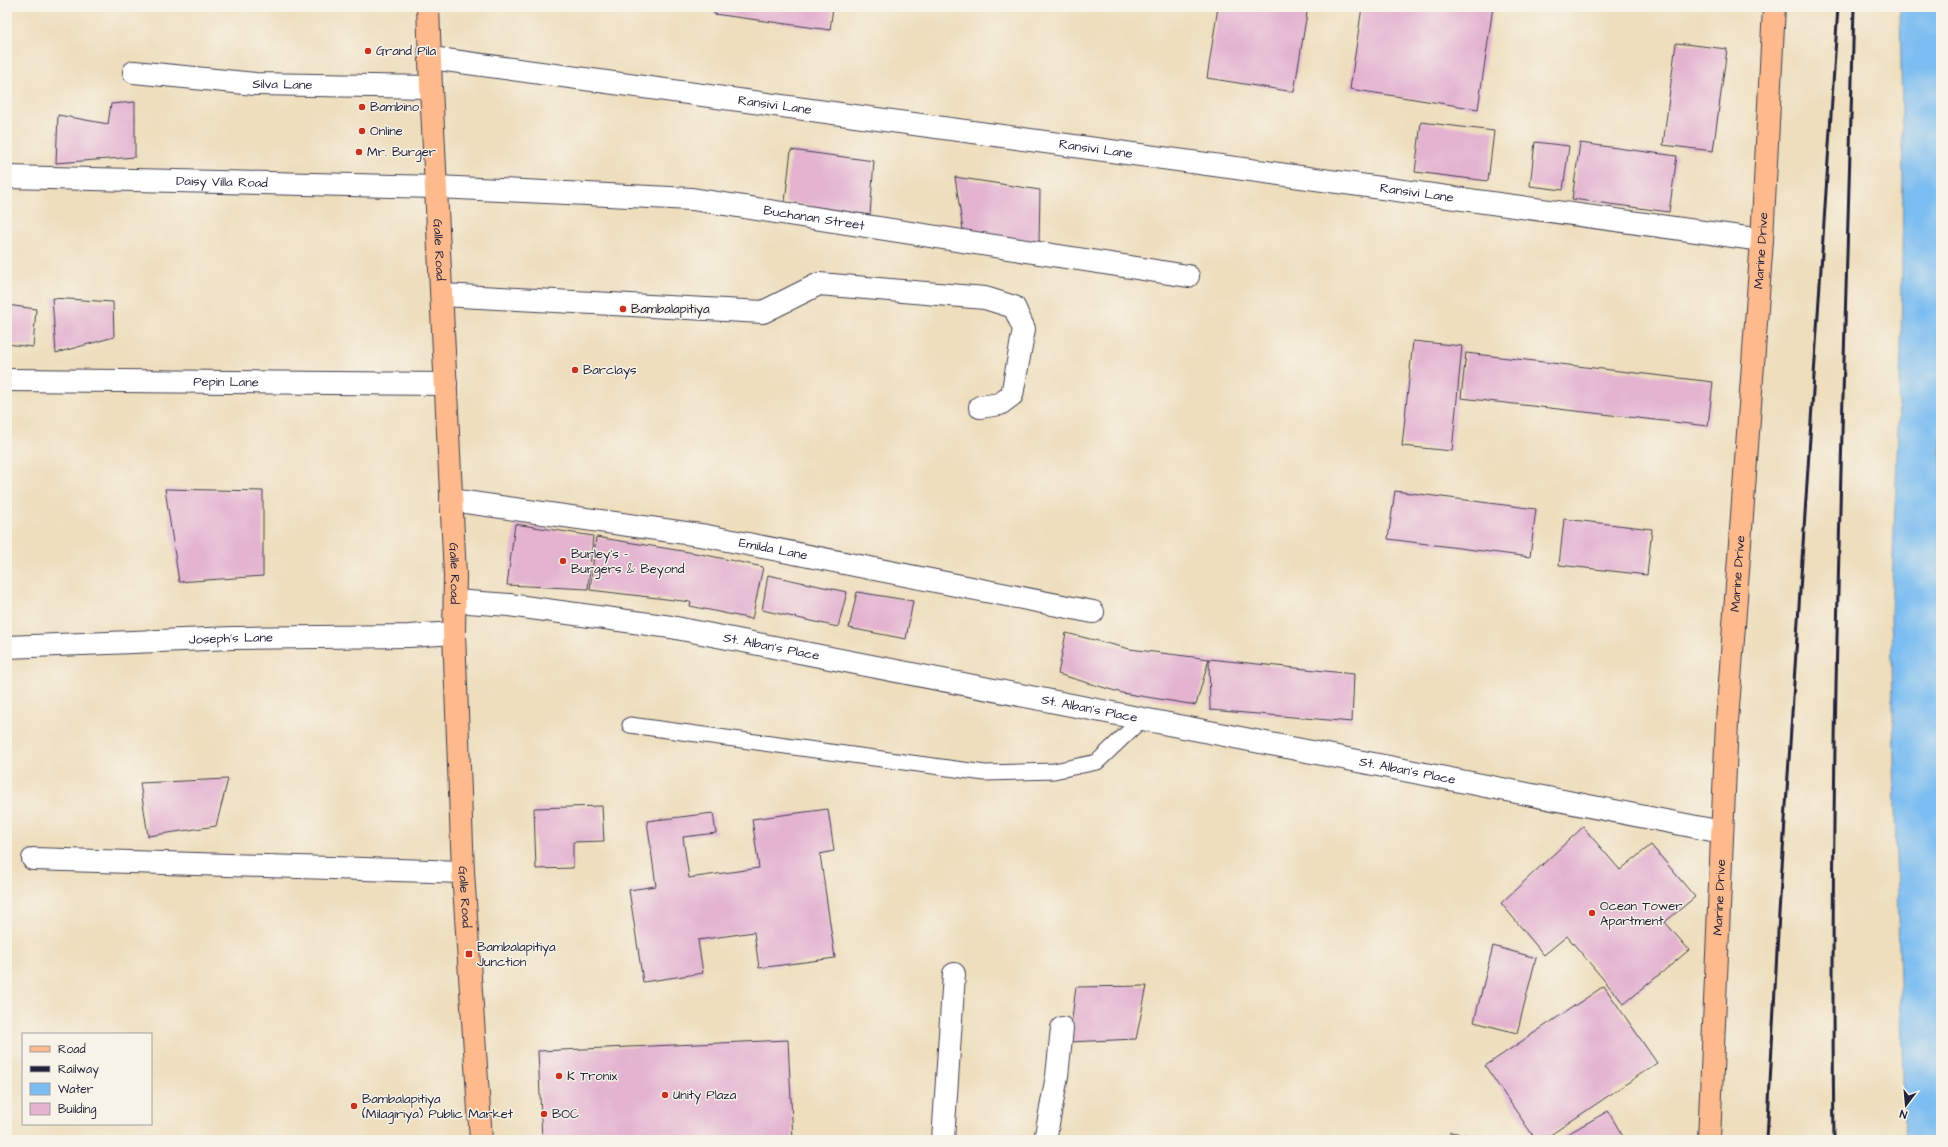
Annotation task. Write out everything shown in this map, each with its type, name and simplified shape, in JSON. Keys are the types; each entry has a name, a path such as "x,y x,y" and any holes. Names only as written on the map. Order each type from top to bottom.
{"main road":[{"name":"Galle Road","path":"428,7 452,500 455,601 454,633 463,872 481,1140"},
{"name":"Marine Drive","path":"1709,1140 1727,722 1762,240 1774,7"}],"street":[{"name":"Ransivi Lane","path":"431,58 1762,240"},
{"name":"Silva Lane","path":"134,72 255,84 431,87"},
{"name":"Daisy Villa Road","path":"7,178 437,187"},
{"name":"Buchanan Street","path":"437,187 692,199 1188,276"},
{"path":"442,295 763,312 819,284 984,298 1014,307 1024,329 1012,395 1000,404 980,408"},
{"name":"Pepin Lane","path":"7,380 446,384"},
{"name":"Emilda Lane","path":"452,500 707,536 1093,612"},
{"name":"St. Alban's Place","path":"455,601 509,605 671,627 1722,832"},
{"name":"Joseph's Lane","path":"7,647 233,638 409,636 454,633"},
{"path":"33,859 463,872"},
{"path":"943,1140 954,974"},
{"path":"1045,1140 1057,1076 1062,1028"}],"lane":[{"path":"630,725 985,773 1054,771 1097,762 1142,720"}],"water":[{"path":"1900,7 1941,7 1941,1140 1905,1140 1896,856 1891,612 1901,352 1903,174"}],"building":[{"path":"715,7 833,7 830,30 714,14"},
{"path":"1218,7 1308,7 1294,92 1207,78"},
{"path":"1362,7 1493,7 1478,109 1350,89"},
{"path":"1676,43 1727,49 1713,151 1663,145"},
{"path":"135,102 135,157 56,163 58,115 108,124 111,104"},
{"path":"1421,122 1494,131 1488,181 1415,172"},
{"path":"1535,142 1569,146 1563,190 1530,186"},
{"path":"1580,143 1677,156 1669,212 1572,199"},
{"path":"791,150 874,161 870,215 785,202"},
{"path":"955,177 1040,190 1039,245 963,230"},
{"path":"52,298 113,302 114,337 56,353"},
{"path":"7,305 36,309 33,347 7,344"},
{"path":"1413,341 1462,346 1452,451 1402,446"},
{"path":"1466,353 1713,382 1708,426 1461,398"},
{"path":"165,489 263,491 263,576 179,582"},
{"path":"1395,491 1536,509 1530,557 1388,539"},
{"path":"1564,519 1652,529 1647,575 1559,565"},
{"path":"515,524 593,536 588,589 507,585"},
{"path":"596,537 701,554 763,567 752,619 690,606 691,602 590,590"},
{"path":"768,575 847,592 838,627 762,610"},
{"path":"857,592 913,601 906,639 849,628"},
{"path":"1066,633 1130,649 1209,659 1196,705 1122,693 1058,674"},
{"path":"1209,659 1354,674 1352,722 1210,710"},
{"path":"228,779 216,826 148,836 140,783"},
{"path":"602,806 604,841 573,842 573,868 536,869 534,808"},
{"path":"828,809 834,851 820,854 835,958 759,968 754,932 698,940 703,973 643,982 629,890 656,886 647,821 713,813 716,833 683,837 689,878 759,868 752,819"},
{"name":"Ocean Tower Apartment","path":"1583,827 1620,870 1651,845 1695,897 1665,922 1689,950 1624,1004 1567,936 1544,955 1501,903"},
{"path":"1493,946 1536,958 1517,1033 1474,1022"},
{"path":"1147,986 1136,1039 1069,1042 1076,987"},
{"path":"1604,986 1657,1063 1543,1140 1536,1140 1485,1066"},
{"name":"Unity Plaza","path":"788,1040 793,1140 542,1140 538,1051"},
{"path":"1608,1111 1625,1140 1557,1140"},
{"path":"1450,1132 1498,1139 1498,1140 1449,1140"}],"railway":[{"path":"1767,1140 1779,913 1838,7"},
{"path":"1834,1140 1833,998 1835,715 1854,7"}],"place":[{"name":"Grand Pila","path":"368,51"},
{"name":"Bambino","path":"362,107"},
{"name":"Online","path":"362,131"},
{"name":"Mr. Burger","path":"359,152"},
{"name":"Bambalapitiya","path":"623,309"},
{"name":"Barclays","path":"575,370"},
{"name":"Burley’s - Burgers & Beyond","path":"563,561"},
{"name":"Ocean Tower Apartment","path":"1592,913"},
{"name":"Bambalapitiya Junction","path":"469,954"},
{"name":"K Tronix","path":"559,1076"},
{"name":"Unity Plaza","path":"665,1095"},
{"name":"Bambalapitiya (Milagiriya) Public Market","path":"354,1106"},
{"name":"BOC","path":"544,1114"}]}
